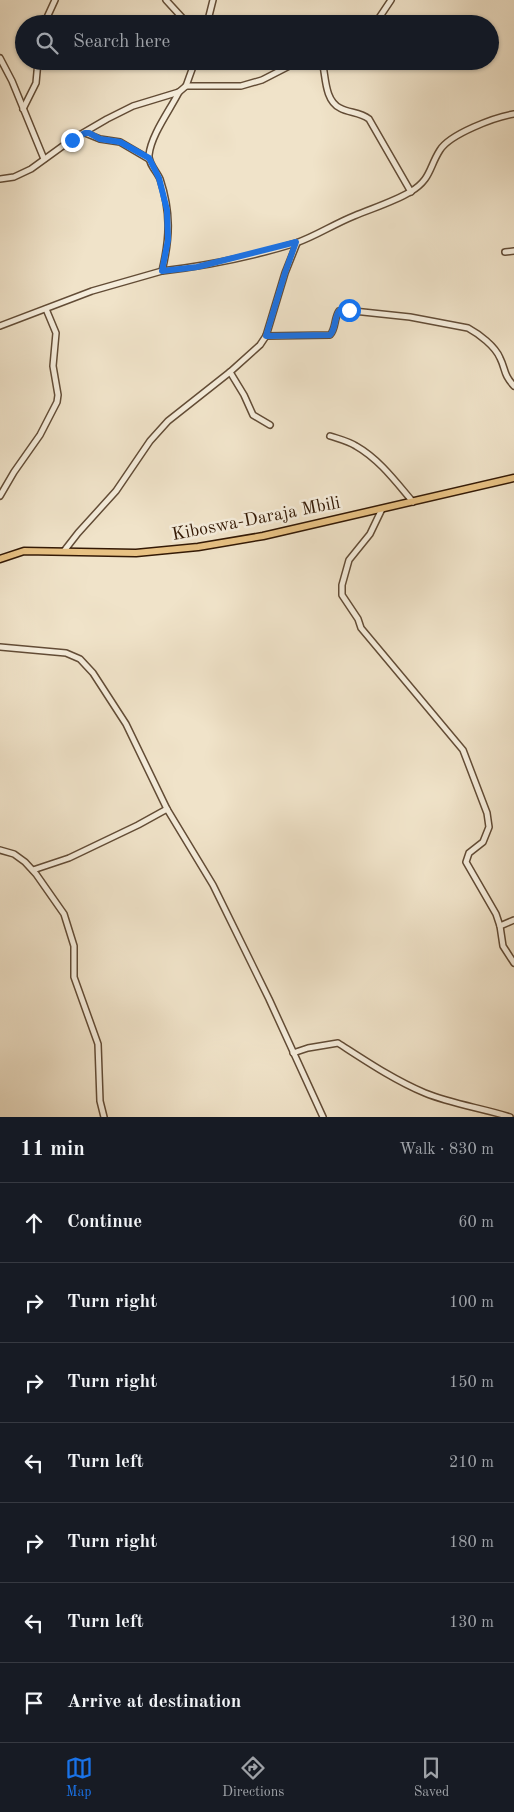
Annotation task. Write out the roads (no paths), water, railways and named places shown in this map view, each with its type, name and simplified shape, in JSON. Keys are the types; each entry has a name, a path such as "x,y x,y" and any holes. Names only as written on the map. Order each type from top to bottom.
{"main road":[{"name":"Kiboswa-Daraja Mbili","path":"0,559 24,551 136,553 198,548 263,536 514,478"}],"street":[{"path":"48,15 55,0"},
{"path":"166,0 180,15"},
{"path":"209,15 213,0"},
{"path":"381,15 391,0"},
{"path":"0,58 12,81 44,160"},
{"path":"23,109 36,83 37,70"},
{"path":"149,158 152,144 179,92 186,86 191,70"},
{"path":"186,86 241,86 262,80 281,70"},
{"path":"324,70 326,84 334,103 341,108 362,114 369,119 411,192"},
{"path":"0,179 14,176 30,169 72,140 133,106 179,92"},
{"path":"165,96 173,105"},
{"path":"0,326 92,291 162,271 197,267 296,242 411,192 427,177 441,148 447,143 484,122 514,114"},
{"path":"85,133 100,139 120,142 149,158 159,178 167,210 168,240 162,271"},
{"path":"64,551 116,491 150,441 168,421 251,355 266,336 296,242"},
{"path":"505,252 514,251"},
{"path":"0,496 56,407 58,395 53,366 56,333 46,308"},
{"path":"266,336 330,335 336,314 344,310 410,317 468,328 476,332 496,351 506,376 514,386"},
{"path":"230,372 253,415 270,425"},
{"path":"330,436 356,445 370,456 413,502"},
{"path":"382,509 370,534 348,562 342,586 342,595 358,619 361,628 463,750 487,812 488,827 483,842 469,853 466,862 496,914 503,946 514,962"},
{"path":"0,647 66,654 80,659 87,665 126,724 167,809 213,886 323,1117"},
{"path":"33,870 69,858 167,809"},
{"path":"0,850 20,857 33,870 64,914 72,937 74,976 99,1052 100,1101 104,1117"},
{"path":"500,926 514,920"},
{"path":"294,1053 308,1048 338,1044 393,1078 425,1093 460,1105 510,1117"}]}
